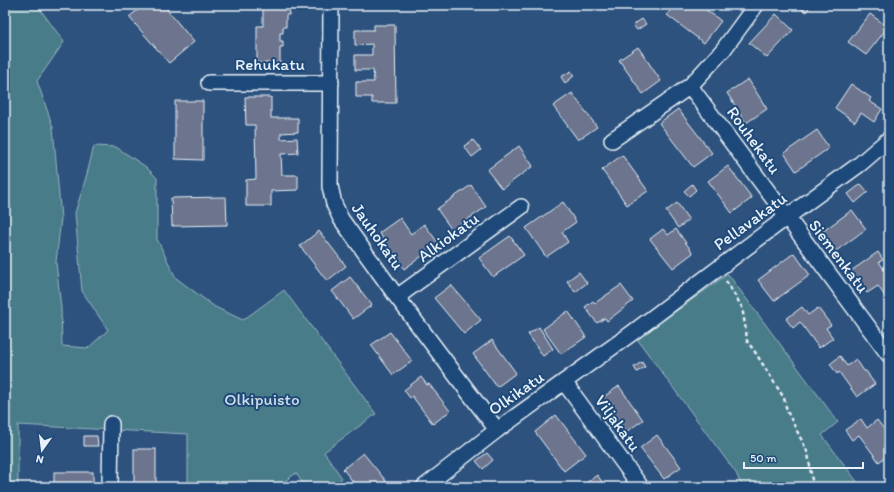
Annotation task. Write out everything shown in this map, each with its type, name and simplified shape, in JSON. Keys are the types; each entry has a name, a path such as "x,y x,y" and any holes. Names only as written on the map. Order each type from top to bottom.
{"street":[{"name":"Jauhokatu","path":"331,5 330,186 334,204 340,219 497,430"},
{"path":"612,140 690,86 723,50 756,5"},
{"name":"Rehukatu","path":"208,83 331,83"},
{"name":"Rouhekatu","path":"690,86 787,217"},
{"name":"Pellavakatu","path":"632,333 860,164 889,139"},
{"name":"Alkiokatu","path":"397,297 521,207"},
{"name":"Siemenkatu","path":"787,217 889,355"},
{"name":"Olkikatu","path":"428,486 497,430 632,333"},
{"name":"Viljakatu","path":"564,382 641,487"},
{"path":"110,487 111,424"}],"path":[{"path":"718,268 742,307 747,341 784,398 787,411 808,453 813,487"}],"green space":[{"name":"Olkipuisto","path":"5,5 27,5 40,9 64,42 37,81 53,127 61,218 56,262 61,308 62,346 88,348 108,330 82,291 75,213 94,146 116,147 146,167 157,178 157,239 176,278 215,307 243,320 284,290 376,414 324,452 342,478 333,487 305,487 296,473 277,487 188,487 188,434 18,425 18,487 5,487"},
{"path":"728,274 838,422 822,435 861,487 742,487 736,473 637,339"}],"building":[{"path":"144,5 163,5 194,42 169,63 129,17"},
{"path":"263,5 286,5 286,9 290,9 289,15 286,15 286,27 283,27 283,33 280,33 280,41 283,41 283,47 280,47 280,63 257,63 257,26 263,26"},
{"path":"674,5 700,5 721,21 704,43 667,15"},
{"path":"795,5 811,5 806,12"},
{"path":"776,14 793,30 767,58 749,43"},
{"path":"870,14 888,27 866,55 848,42"},
{"path":"642,19 646,24 637,30 633,25"},
{"path":"374,25 395,25 396,103 372,103 372,97 356,97 356,82 374,82 373,70 355,70 355,55 372,55 372,44 355,45 355,30 374,30"},
{"path":"638,47 661,81 643,94 619,60"},
{"path":"571,71 574,76 565,83 561,77"},
{"path":"748,79 767,109 746,123 727,93"},
{"path":"851,84 871,98 869,101 882,109 874,122 861,113 855,122 835,108"},
{"path":"572,93 597,127 578,140 553,106"},
{"path":"245,97 271,97 271,118 298,118 298,132 281,133 281,139 297,138 298,153 281,154 282,175 298,175 298,190 271,191 271,206 246,206 246,180 256,179 255,125 246,125"},
{"path":"175,101 203,101 203,160 175,159"},
{"path":"678,109 712,153 693,167 659,123"},
{"path":"817,130 829,148 796,171 784,153"},
{"path":"473,140 481,150 472,157 464,146"},
{"path":"519,146 533,166 502,189 487,170"},
{"path":"622,155 648,191 627,205 602,170"},
{"path":"728,166 752,198 732,213 708,181"},
{"path":"692,184 696,190 689,196 684,191"},
{"path":"861,184 868,192 855,203 848,194"},
{"path":"471,185 486,207 452,230 437,209"},
{"path":"226,197 227,225 172,226 171,198"},
{"path":"563,202 576,222 562,232 568,242 546,257 526,228"},
{"path":"677,203 689,220 678,228 666,211"},
{"path":"852,210 866,229 836,251 822,232"},
{"path":"400,218 411,234 424,224 439,244 404,269 379,233"},
{"path":"663,229 668,235 676,229 693,253 673,268 650,239"},
{"path":"319,231 346,266 327,281 300,246"},
{"path":"510,236 524,255 493,277 479,258"},
{"path":"878,252 883,260 879,262 889,276 889,296 886,298 878,286 867,293 862,286 860,288 855,281 857,279 851,271"},
{"path":"794,253 810,275 774,301 758,280"},
{"path":"579,272 587,283 575,292 567,281"},
{"path":"350,277 372,305 353,319 332,291"},
{"path":"451,285 481,320 464,334 434,298"},
{"path":"621,285 633,301 607,321 605,318 597,323 585,307 593,301 595,303"},
{"path":"802,307 808,315 818,308 831,325 826,328 833,338 819,348 800,322 793,328 786,319"},
{"path":"568,311 586,337 561,354 543,329"},
{"path":"539,327 553,349 543,356 528,334"},
{"path":"390,332 412,361 393,375 371,345"},
{"path":"492,340 516,373 497,387 473,354"},
{"path":"840,356 847,366 856,359 875,384 857,397 839,372 837,374 830,364"},
{"path":"642,362 645,367 637,372 634,367"},
{"path":"421,377 427,385 429,384 450,411 433,424 412,396 410,398 404,390"},
{"path":"619,386 643,420 626,432 602,398"},
{"path":"556,415 586,454 564,471 535,432"},
{"path":"861,419 867,428 877,420 887,433 884,434 889,441 889,454 879,462 859,435 852,440 845,430"},
{"path":"657,435 681,467 664,479 640,448"},
{"path":"84,436 97,436 98,446 84,446"},
{"path":"134,449 156,449 156,487 134,487"},
{"path":"363,453 386,481 379,487 357,487 343,469"},
{"path":"487,453 493,460 483,469 476,461"},
{"path":"54,472 93,472 93,487 54,487"},
{"path":"597,475 606,487 581,487"}]}
